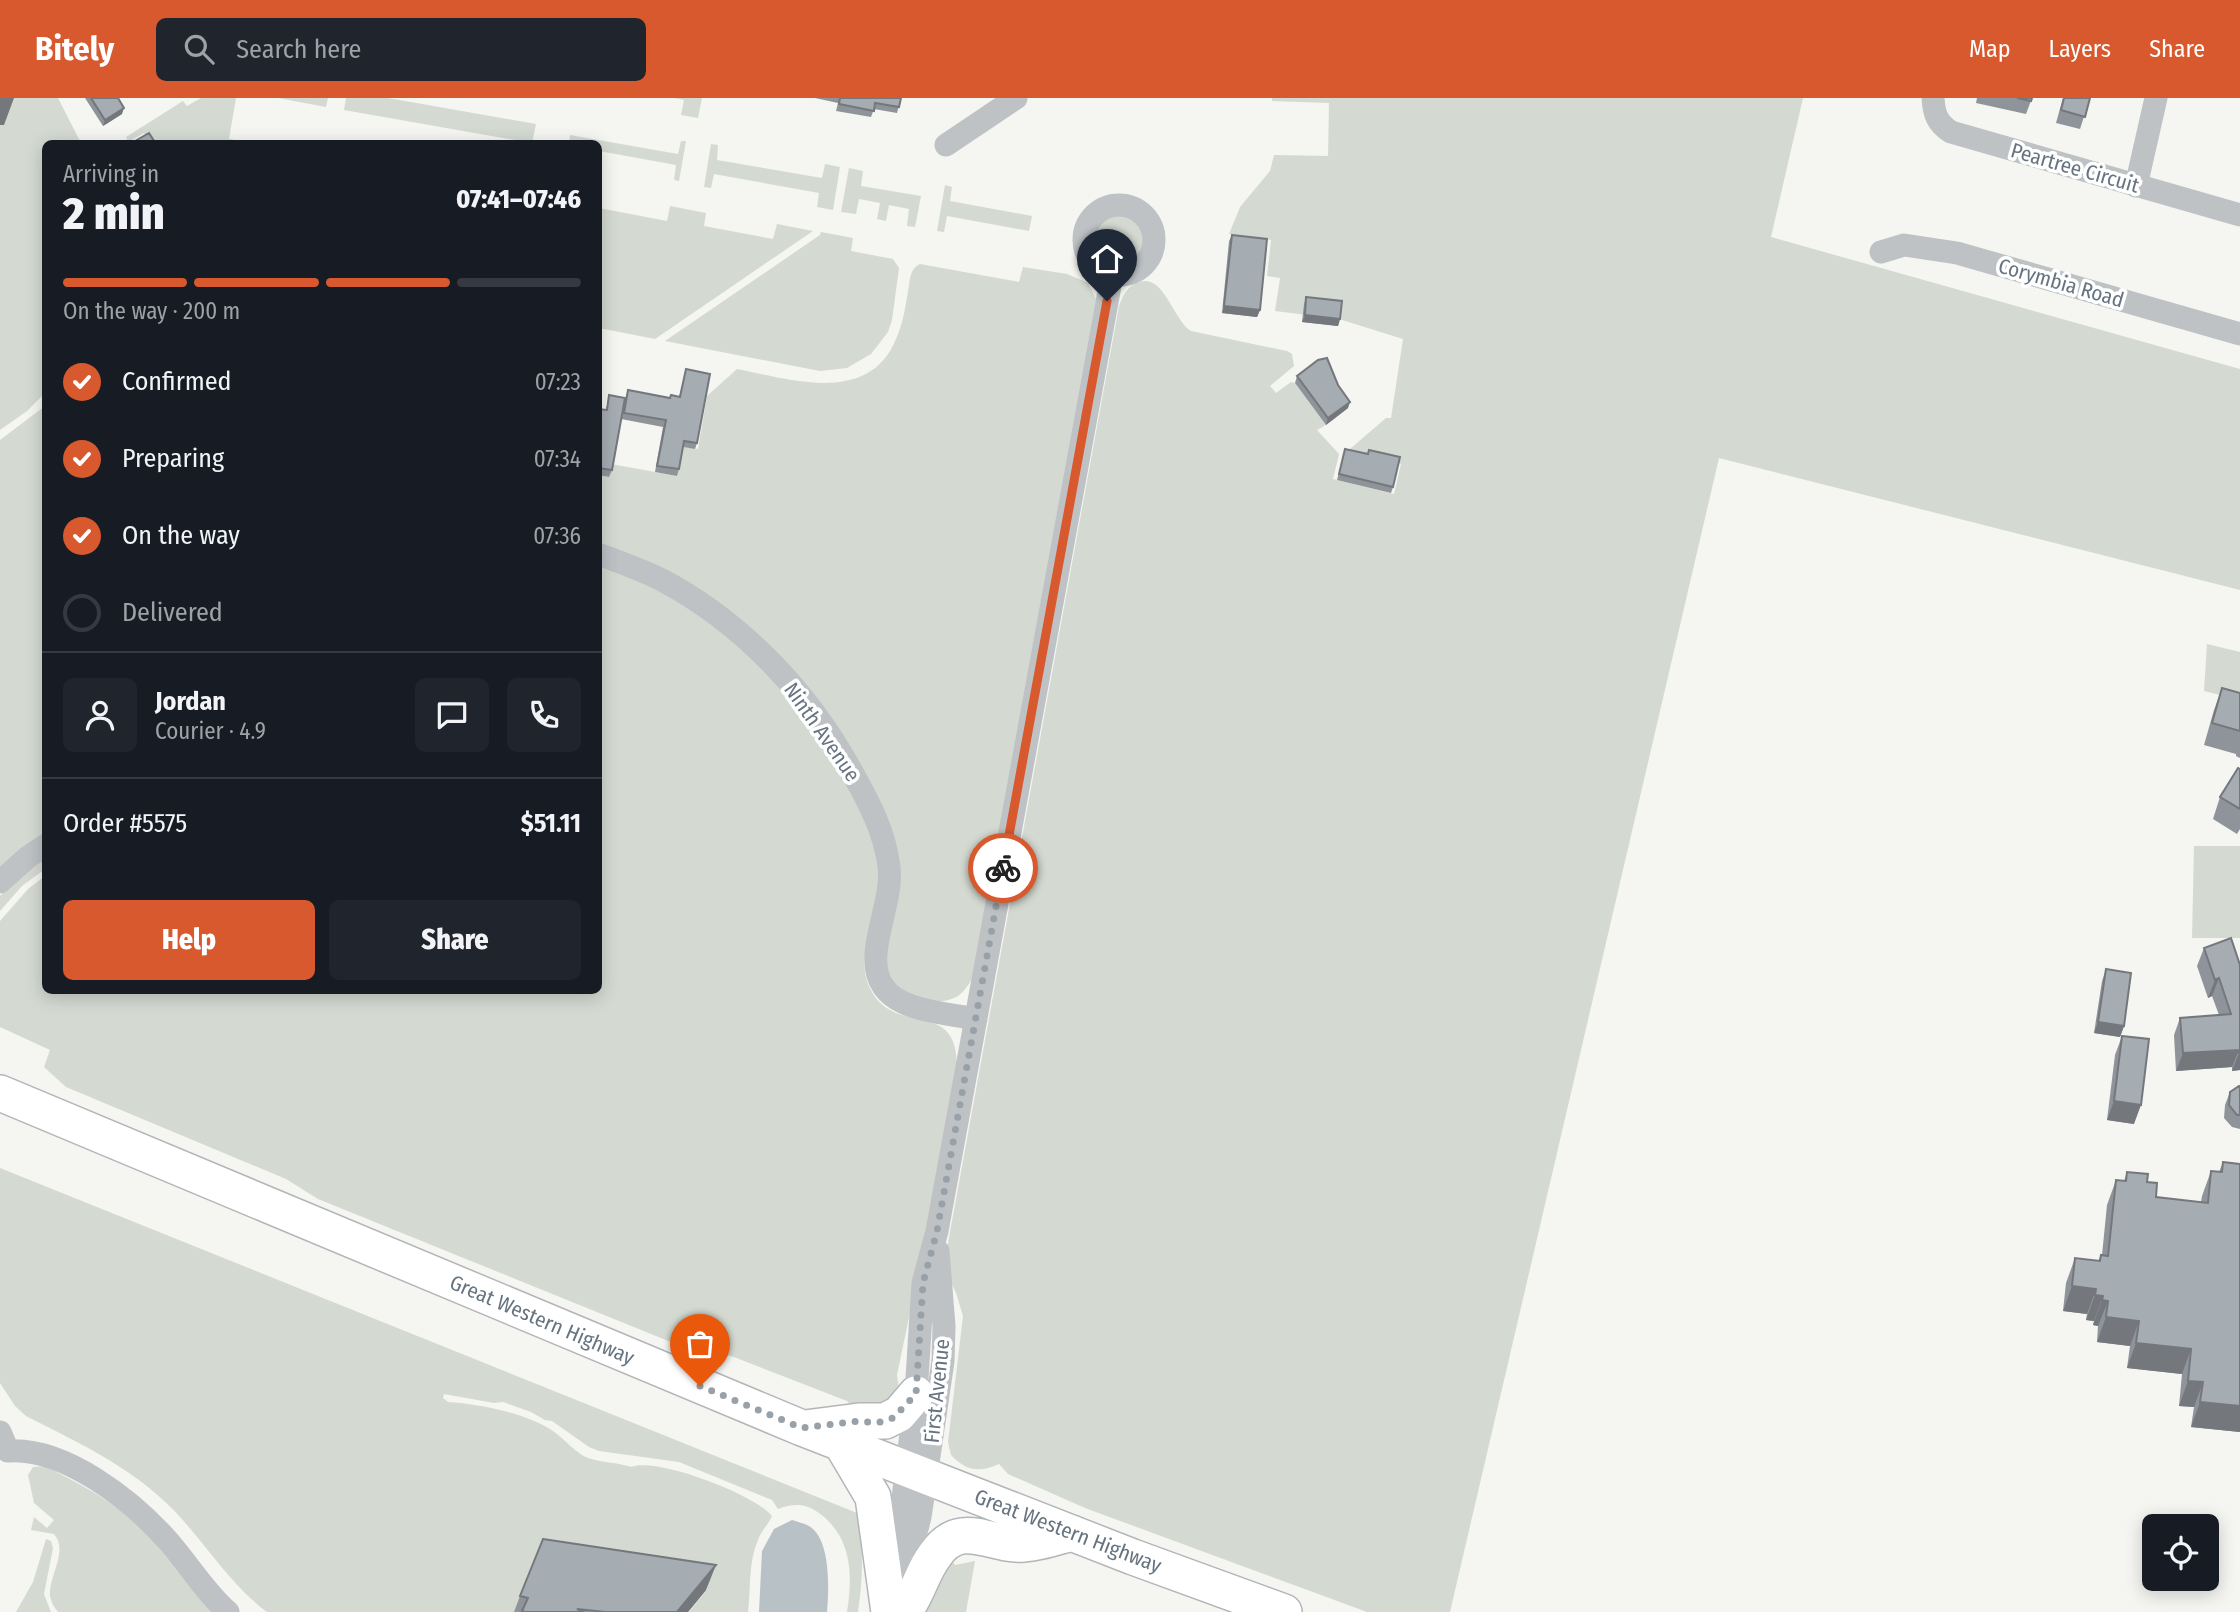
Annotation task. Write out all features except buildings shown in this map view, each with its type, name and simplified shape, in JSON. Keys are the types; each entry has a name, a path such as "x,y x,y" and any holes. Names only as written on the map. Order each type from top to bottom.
{"highway":[{"name":"Great Western Highway","path":"0,1093 802,1428 1284,1612"},
{"path":"802,1428 859,1421 885,1421 899,1414 916,1394"},
{"path":"841,1443 873,1497 888,1612"},
{"path":"904,1612 914,1599 935,1555 954,1538 976,1535 1023,1545 1072,1533"}],"street":[{"path":"946,145 1016,98"},
{"name":"Peartree Circuit","path":"1934,98 1934,111 1940,125 1951,132 2240,215"},
{"path":"2136,186 2156,98"},
{"name":"Corymbia Road","path":"1881,252 1904,245 1957,253 2240,334"},
{"name":"First Avenue","path":"894,1612 905,1546 917,1529 916,1394 923,1283 937,1231 1112,275"},
{"name":"Ninth Avenue","path":"602,556 662,580 702,605 761,651 805,702 842,753 878,822 886,846 890,870 889,892 877,950 876,971 883,987 897,1000 916,1007 976,1019"},
{"path":"0,882 42,848"},
{"name":"First Avenue","path":"917,1474 943,1361 944,1326 937,1231"},
{"path":"4,1442 47,1455 105,1486 130,1503 170,1543 202,1585 228,1612"}],"shaded area":[{"path":"0,98 58,98 79,140 42,140 42,396 27,411 0,430 0,125 4,124"},
{"path":"201,98 236,98 229,139 235,140 148,140 144,133 127,140 126,137 183,101 187,106"},
{"path":"278,98 328,98 326,107"},
{"path":"346,98 388,98 536,124 533,140 515,140 344,110"},
{"path":"674,98 702,98 698,118 681,115 684,100"},
{"path":"1272,98 1803,98 1771,237 2240,369 2240,590 1719,458 1450,1612 1367,1612 1085,1508 1008,1474 999,1464 985,1469 968,1467 951,1455 948,1442 963,1316 947,1274 946,1254 1119,306 1126,291 1136,283 1148,281 1162,291 1191,331 1292,354 1294,366 1270,386 1276,393 1291,382 1295,383 1326,425 1317,430 1339,454 1333,479 1394,494 1401,464 1368,456 1366,461 1343,455 1386,418 1391,418 1403,339 1339,319 1275,311 1280,278 1267,276 1271,240 1229,234 1240,207 1270,171 1274,155 1328,156 1329,103 1272,101"},
{"path":"570,135 598,140 569,140"},
{"path":"602,141 678,154 681,141 686,141 679,181 674,180 676,165 602,152"},
{"path":"711,144 718,145 717,160 822,178 825,164 840,167 833,210 817,207 819,193 714,174 711,188 704,187"},
{"path":"849,168 863,171 861,186 921,196 915,227 907,226 909,209 889,205 886,221 877,219 880,203 859,199 856,214 841,212"},
{"path":"945,185 952,187 950,201 1032,216 1029,231 947,216 944,232 937,231"},
{"path":"670,206 706,213 704,226 773,239 777,224 813,231 655,339 602,329 602,209 667,221"},
{"path":"1120,215 1138,222 1145,240 1138,258 1120,265 1102,258 1095,240 1102,222"},
{"path":"821,232 853,238 851,251 893,259 899,268 892,320 888,332 871,354 847,368 820,371 665,341 820,235"},
{"path":"920,264 1019,282 1023,267 1067,274 1088,283 1096,299 972,979 958,996 940,1001 912,995 890,976 886,961 897,872 790,672 602,547 602,476 609,477 611,464 677,476 682,447 698,449 707,396 737,369 803,382 826,383 848,381 867,373 884,360 896,339 904,316 911,276"},
{"path":"42,408 42,839 0,871 0,440"},
{"path":"602,566 671,597 705,618 740,645 803,714 839,765 866,820 879,878 879,892 864,964 866,978 872,992 883,1005 896,1013 936,1024 946,1031 954,1043 957,1063 897,1375 899,1389 890,1407 853,1407 847,1401 734,1357 696,1346 693,1351 318,1199 286,1179 66,1087 44,1067 50,1050 0,1027 0,921 28,889 42,878 42,994 602,994"},
{"path":"2207,644 2240,652 2240,700 2204,691"},
{"path":"2194,846 2240,846 2240,938 2192,938"},
{"path":"42,858 42,871 22,886 0,911 0,896"},
{"path":"0,1168 857,1513 862,1562 858,1612 847,1612 850,1584 844,1545 830,1523 809,1507 799,1505 778,1509 772,1500 679,1462 599,1451 552,1421 531,1412 503,1402 494,1403 444,1394 443,1398 448,1402 488,1407 530,1419 553,1431 588,1458 631,1467 662,1467 705,1480 762,1507 772,1516 755,1549 748,1612 689,1612 707,1589 514,1612 267,1612 238,1586 189,1527 147,1486 114,1463 26,1416 15,1406 0,1383"},
{"path":"45,1466 97,1494 132,1520 213,1612 58,1612 50,1596 50,1589 59,1556 58,1541 54,1534 31,1530 34,1517 47,1528 54,1520 34,1503 28,1475 33,1467"},
{"path":"792,1520 809,1526 821,1542 827,1565 827,1612 759,1612 762,1551 774,1529"},
{"path":"46,1539 51,1541 53,1548 44,1594 51,1612 16,1612 33,1582"},
{"path":"950,1559 955,1565 975,1561 966,1612 926,1612 933,1589"}],"way so far":[{"path":"700,1386 802,1428 859,1421 885,1421 899,1414 916,1394 923,1283 937,1231 1003,868"}],"route":[{"path":"1003,868 1107,301"}]}
